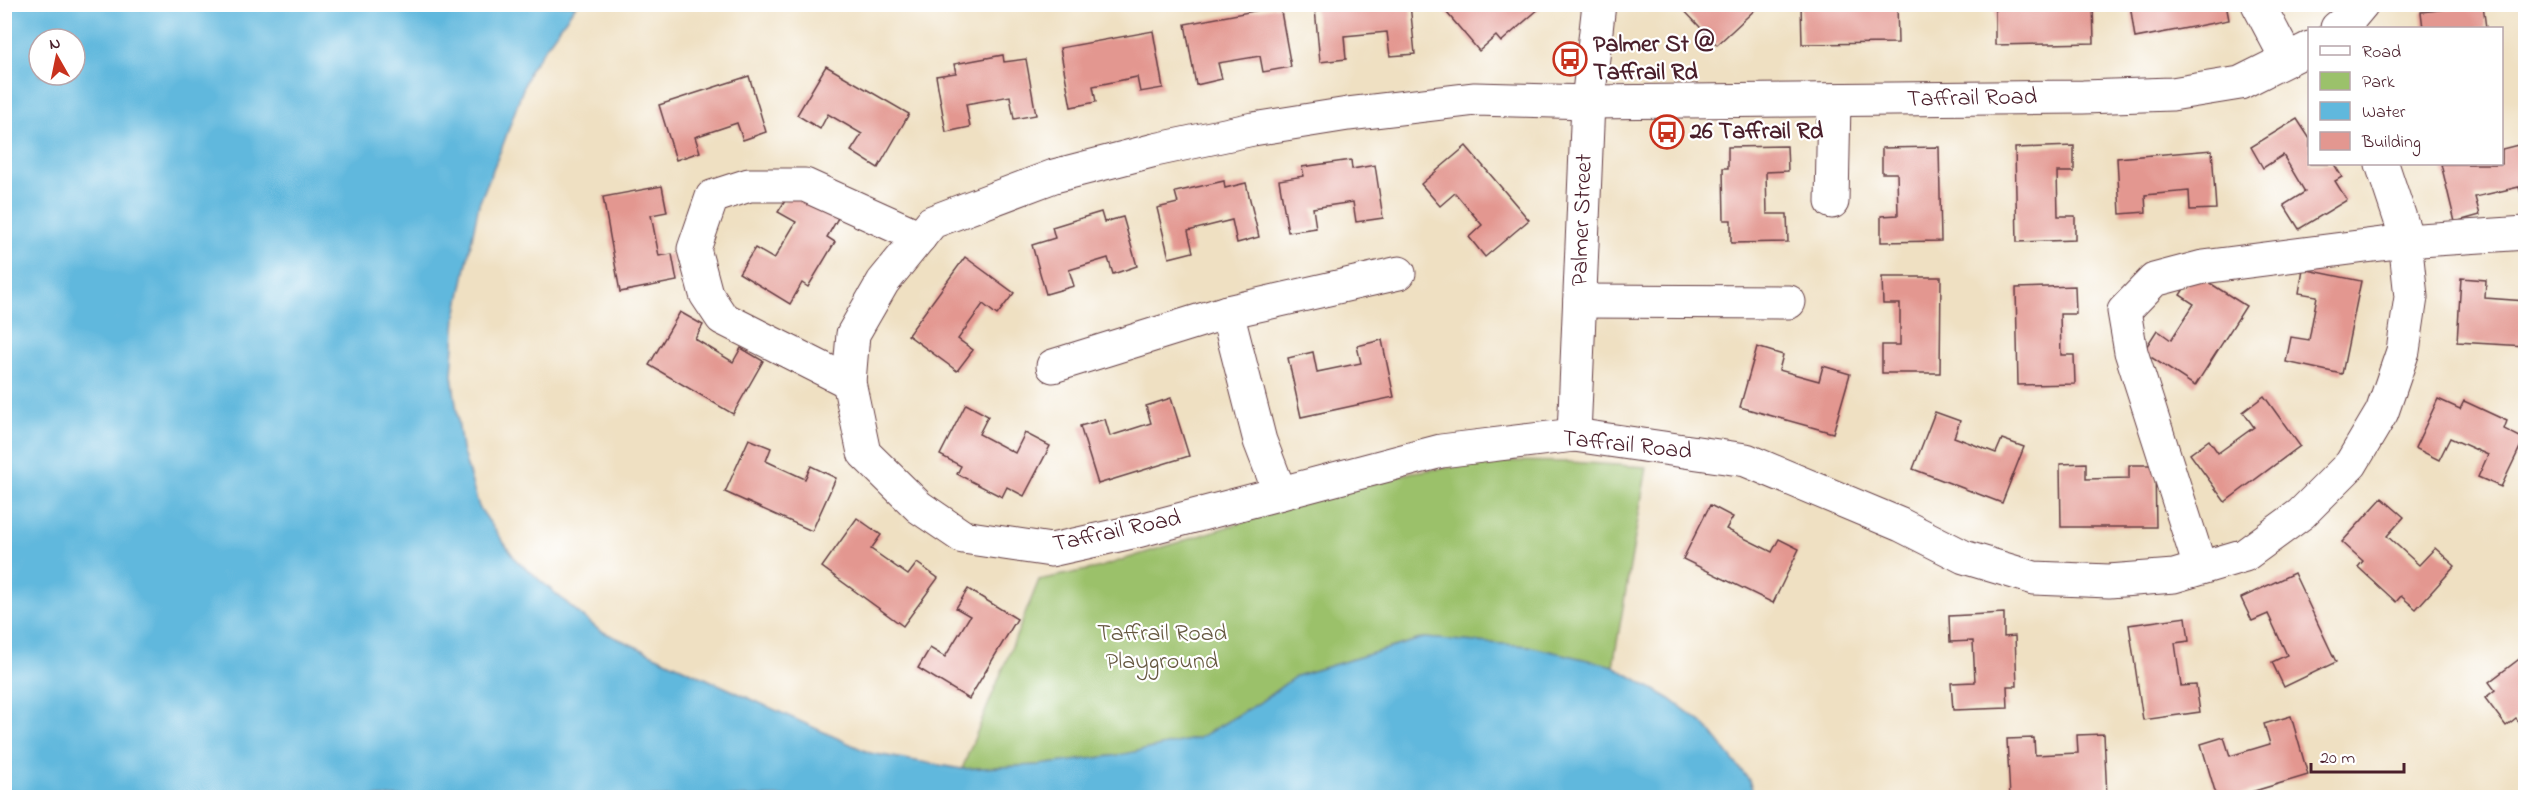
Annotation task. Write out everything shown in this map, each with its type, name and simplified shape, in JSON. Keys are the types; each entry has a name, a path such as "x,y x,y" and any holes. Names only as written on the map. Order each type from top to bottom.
{"street":[{"name":"Palmer Street","path":"1575,435 1588,102 1599,4"},
{"path":"2258,4 2298,54"},
{"path":"2338,27 2362,4"},
{"name":"Taffrail Road","path":"2298,54 2240,83 2172,94 2083,98 1588,102 1474,99 1348,114 1253,129 1155,150 1054,176 932,222 884,282 853,334 849,382 864,453 919,507 963,537 1051,550 1137,531 1441,451 1575,435 1746,460 1901,525 1964,557 2034,578 2109,581 2174,576 2245,555 2301,514 2351,464 2382,412 2403,351 2410,297 2404,230 2382,165"},
{"path":"1832,202 1834,100"},
{"path":"849,382 722,318 706,294 694,249 712,197 750,185 805,185 920,237"},
{"path":"2200,567 2131,352 2124,311 2154,280 2203,267 2405,241 2526,233"},
{"path":"1053,366 1227,312 1399,273"},
{"path":"1580,302 1789,302"},
{"path":"1227,312 1260,441 1280,493"}],"green space":[{"name":"Taffrail Road Playground","path":"1501,461 1570,462 1647,467 1613,666 1527,646 1424,638 1296,676 1259,703 1199,738 1120,755 1039,765 962,769 1039,580 1097,568 1325,496 1413,472"}],"water":[{"path":"5,4 576,5 530,69 479,204 456,316 452,375 462,449 479,507 516,560 599,630 870,753 962,769 1039,765 1120,755 1199,738 1259,703 1296,676 1424,638 1528,646 1613,666 1670,699 1705,725 1749,780 1755,797 5,797"}],"building":[{"path":"1339,4 1410,4 1415,54 1390,56 1387,32 1344,36 1346,59 1320,62 1315,9 1339,7"},
{"path":"1446,4 1475,4 1478,7 1481,4 1537,4 1540,8 1501,42 1496,36 1479,51 1442,7"},
{"path":"1801,4 1897,4 1898,43 1802,44"},
{"path":"1995,4 2093,4 2094,43 1995,45"},
{"path":"2130,4 2226,4 2229,20 2135,38"},
{"path":"1679,5 1760,5 1717,45"},
{"path":"2483,5 2486,27 2423,27 2421,12"},
{"path":"1280,6 1291,67 1263,72 1260,56 1218,63 1222,79 1196,85 1185,24"},
{"path":"1153,31 1163,88 1140,92 1137,77 1093,86 1096,102 1071,107 1060,48"},
{"path":"1003,55 1004,62 1026,59 1036,115 1014,119 1010,96 966,104 970,127 946,132 936,76 956,73 954,64"},
{"path":"826,66 909,114 878,168 851,151 862,134 828,114 820,129 797,115"},
{"path":"749,76 766,132 743,140 737,123 695,137 700,152 676,160 659,105"},
{"path":"2297,119 2308,136 2308,165 2335,165 2342,177 2335,181 2347,200 2299,229 2284,205 2305,192 2283,155 2263,168 2251,147"},
{"path":"2526,143 2526,201 2523,201 2519,187 2475,197 2480,215 2455,222 2441,165 2503,165 2503,149"},
{"path":"1466,146 1529,220 1485,257 1469,237 1482,225 1455,193 1440,206 1421,184"},
{"path":"1787,146 1788,171 1766,172 1767,214 1787,214 1788,242 1731,243 1731,220 1724,220 1723,168 1728,168 1728,147"},
{"path":"2074,146 2074,172 2057,172 2058,216 2075,216 2075,240 2017,242 2015,148"},
{"path":"1939,147 1941,241 1881,242 1881,216 1898,215 1897,173 1882,173 1882,148"},
{"path":"2212,150 2216,209 2190,210 2189,191 2145,195 2146,212 2120,214 2117,158"},
{"path":"1351,160 1352,169 1375,165 1383,218 1356,222 1353,202 1313,208 1316,228 1288,232 1279,180 1304,176 1302,167"},
{"path":"1224,181 1225,188 1246,183 1259,237 1237,243 1232,220 1188,231 1193,252 1169,258 1157,208 1178,203 1175,192"},
{"path":"662,186 667,212 651,215 659,256 672,254 677,281 620,292 603,197"},
{"path":"792,190 838,218 827,237 835,242 808,287 802,283 790,304 739,273 755,248 774,259 796,222 778,212"},
{"path":"1101,212 1104,222 1123,217 1137,266 1113,274 1108,258 1069,270 1074,286 1046,294 1032,245 1055,238 1052,227"},
{"path":"965,257 1014,293 997,315 983,304 958,339 973,350 957,371 908,335"},
{"path":"2303,269 2361,281 2342,374 2286,362 2291,337 2309,340 2317,296 2299,293"},
{"path":"2194,273 2246,306 2195,386 2143,352 2157,330 2171,340 2194,304 2180,295"},
{"path":"1882,277 1941,277 1940,373 1882,373 1882,345 1900,345 1900,304 1883,304"},
{"path":"2461,278 2486,280 2485,298 2526,301 2526,346 2457,342"},
{"path":"2075,286 2076,314 2060,314 2061,355 2074,355 2075,384 2018,385 2016,288"},
{"path":"680,312 703,325 695,339 733,362 741,348 763,361 733,414 649,365"},
{"path":"1382,340 1394,397 1301,417 1288,358 1313,352 1317,372 1361,363 1357,346"},
{"path":"1757,347 1783,355 1779,370 1819,381 1823,366 1850,374 1833,433 1740,407"},
{"path":"2264,396 2300,446 2225,502 2190,454 2209,440 2218,453 2254,427 2243,412"},
{"path":"1171,398 1189,456 1098,484 1080,426 1105,419 1110,436 1151,423 1146,406"},
{"path":"2438,399 2460,409 2464,401 2507,421 2504,429 2524,439 2501,487 2478,477 2488,455 2450,438 2439,460 2415,448"},
{"path":"966,404 988,416 979,434 1015,453 1025,433 1050,446 1024,496 1007,487 1002,497 957,474 961,466 940,455"},
{"path":"1935,412 1960,421 1954,437 1996,453 2002,439 2024,447 2002,503 1913,469"},
{"path":"749,439 771,448 766,461 805,479 811,466 836,478 812,531 725,492"},
{"path":"2086,463 2086,479 2129,478 2129,465 2155,465 2156,527 2061,527 2060,464"},
{"path":"2382,498 2404,517 2387,536 2419,565 2435,548 2455,566 2416,609 2401,596 2396,602 2358,567 2363,561 2342,542"},
{"path":"1710,505 1733,517 1726,529 1772,552 1779,539 1799,549 1773,603 1683,559"},
{"path":"857,518 881,535 871,549 908,575 917,563 938,578 903,626 822,567"},
{"path":"2294,573 2336,662 2284,687 2272,662 2287,655 2268,614 2252,621 2241,598"},
{"path":"968,589 1017,619 969,699 918,668 930,648 945,657 970,616 956,608"},
{"path":"2004,613 2004,637 2015,636 2017,686 2007,686 2008,708 1953,710 1951,683 1975,682 1973,641 1950,642 1949,616"},
{"path":"2186,617 2189,641 2175,643 2181,686 2196,685 2200,712 2143,720 2129,625"},
{"path":"2526,654 2526,730 2516,718 2506,726 2485,698 2495,690 2489,682"},
{"path":"2291,716 2308,775 2231,798 2217,798 2201,744 2224,737 2230,756 2270,744 2264,724"},
{"path":"2104,734 2107,797 2010,798 2007,739 2034,738 2035,755 2078,753 2077,735"}],"place":[{"name":"Palmer St @ Taffrail Rd","path":"1570,59"},
{"name":"26 Taffrail Rd","path":"1667,132"}]}
